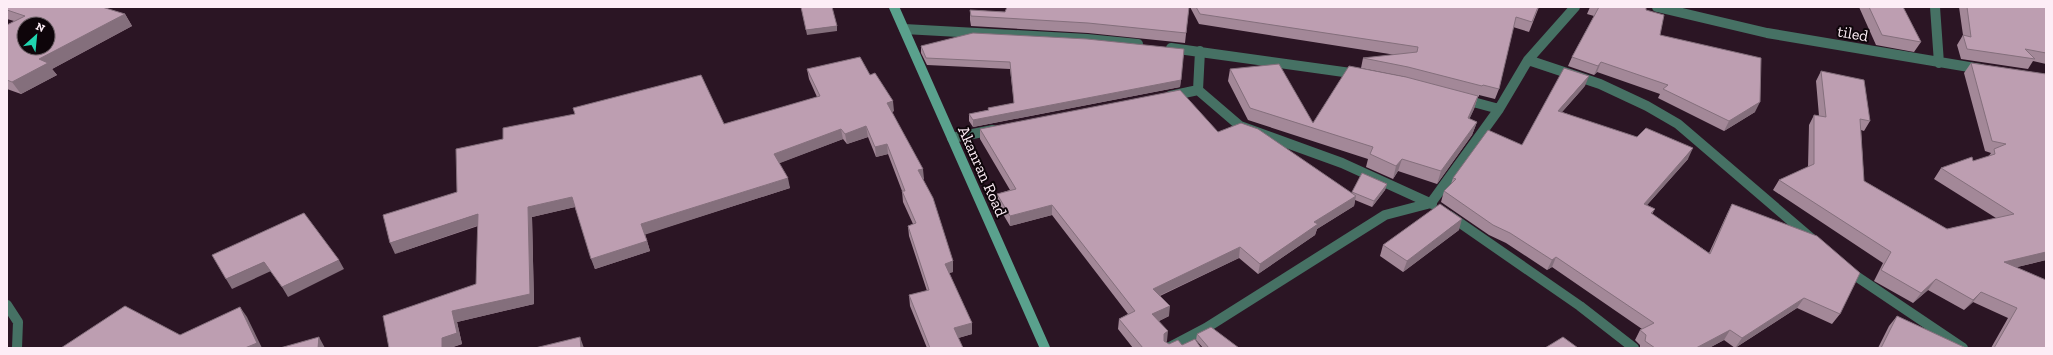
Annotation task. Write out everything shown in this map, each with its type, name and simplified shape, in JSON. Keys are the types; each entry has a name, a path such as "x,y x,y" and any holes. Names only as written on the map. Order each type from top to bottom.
{"main road":[{"name":"Akanran Road","path":"894,7 1045,348"}],"street":[{"path":"1168,348 1206,328 1385,215 1431,203 1499,109 1528,60 1575,7"},
{"name":"tiled","path":"1657,7 1767,33 1939,63 1993,70"},
{"path":"1935,7 1939,63"},
{"path":"904,29 1087,39 1147,45"},
{"path":"1162,47 1200,51 1368,76"},
{"path":"1198,90 1200,51"},
{"path":"1528,60 1600,84 1647,106 1678,124 1729,166 1821,247"},
{"path":"1162,97 1198,90"},
{"path":"1198,90 1240,126 1342,162 1431,203 1580,306 1634,348"},
{"path":"1455,97 1499,109"},
{"path":"952,138 1005,127"},
{"path":"1838,262 1855,278 1963,348"},
{"path":"7,305 18,322 17,348"}],"building":[{"path":"7,7 102,7 125,14 56,50 56,16 25,16 7,10"},
{"path":"801,7 832,7 837,26 806,30"},
{"path":"1007,7 1189,7 1186,33 1088,23 971,16 970,10 1005,12"},
{"path":"1196,7 1538,7 1532,22 1516,17 1499,89 1408,67 1363,58 1417,52 1418,47 1200,14"},
{"path":"1599,7 1646,7 1646,10 1664,15 1660,35 1761,58 1760,102 1729,121 1663,89 1668,85 1601,62 1598,66 1572,57"},
{"path":"1869,7 1903,7 1921,42 1882,35"},
{"path":"1967,7 2046,7 2046,53 2025,49 2035,59 1967,49 1963,35 1971,37"},
{"path":"16,20 16,56 45,56 39,59 48,63 12,82 7,80 7,25"},
{"path":"973,33 1087,39 1184,49 1181,80 973,120 969,114 989,110 988,108 1014,103 1010,62 926,58 921,46"},
{"path":"860,57 870,75 875,73 893,101 887,103 923,169 918,170 933,198 953,261 945,264 972,323 954,328 963,348 930,348 909,295 929,290 908,226 916,223 902,191 905,191 887,144 875,147 866,126 845,134 841,129 774,154 788,178 641,224 647,241 591,259 572,197 528,207 530,294 452,311 457,333 442,338 442,348 389,348 383,316 476,284 478,214 390,243 383,215 457,192 456,149 503,139 503,128 575,114 573,108 701,75 724,124 820,96 807,69"},
{"path":"1971,63 2046,74 2046,252 2004,262 2046,280 2046,348 1994,348 2017,308 1981,292 1973,300 1936,279 1921,293 1881,270 1891,252 1779,180 1814,164 1814,115 1826,117 1821,71 1864,80 1870,121 1860,119 1864,181 1947,229 2014,214 1941,168 1972,157 1973,161 1995,154 1994,149 2006,144 1992,141"},
{"path":"1279,64 1313,123 1349,66 1406,77 1478,96 1468,118 1477,122 1441,171 1402,159 1396,166 1370,154 1373,147 1250,108 1230,69"},
{"path":"1564,68 1589,76 1558,111 1637,137 1646,128 1693,148 1644,204 1655,209 1651,213 1710,254 1732,204 1817,236 1860,273 1840,314 1804,298 1742,338 1730,330 1696,348 1655,348 1645,341 1646,335 1640,330 1654,323 1556,257 1552,260 1510,233 1493,225 1444,191 1456,179 1453,178 1488,130 1522,145"},
{"path":"1180,90 1218,132 1241,123 1258,129 1356,196 1314,222 1318,224 1260,264 1240,247 1153,289 1170,306 1152,314 1168,331 1164,334 1164,341 1169,344 1178,340 1182,345 1195,339 1201,348 1143,348 1119,319 1135,311 1052,205 1010,216 997,194 1016,189 980,129"},
{"path":"1362,173 1387,184 1374,201 1352,192"},
{"path":"1440,204 1462,219 1407,261 1383,245"},
{"path":"304,213 339,260 282,287 264,262 226,279 212,255"},
{"path":"125,306 180,335 240,307 257,343 245,348 61,348"},
{"path":"1897,316 1966,348 1881,348"},
{"path":"1211,327 1239,348 1209,348 1197,334"},
{"path":"319,337 318,348 280,348"},
{"path":"580,337 581,348 535,348"},
{"path":"1563,337 1578,348 1545,348"}]}
